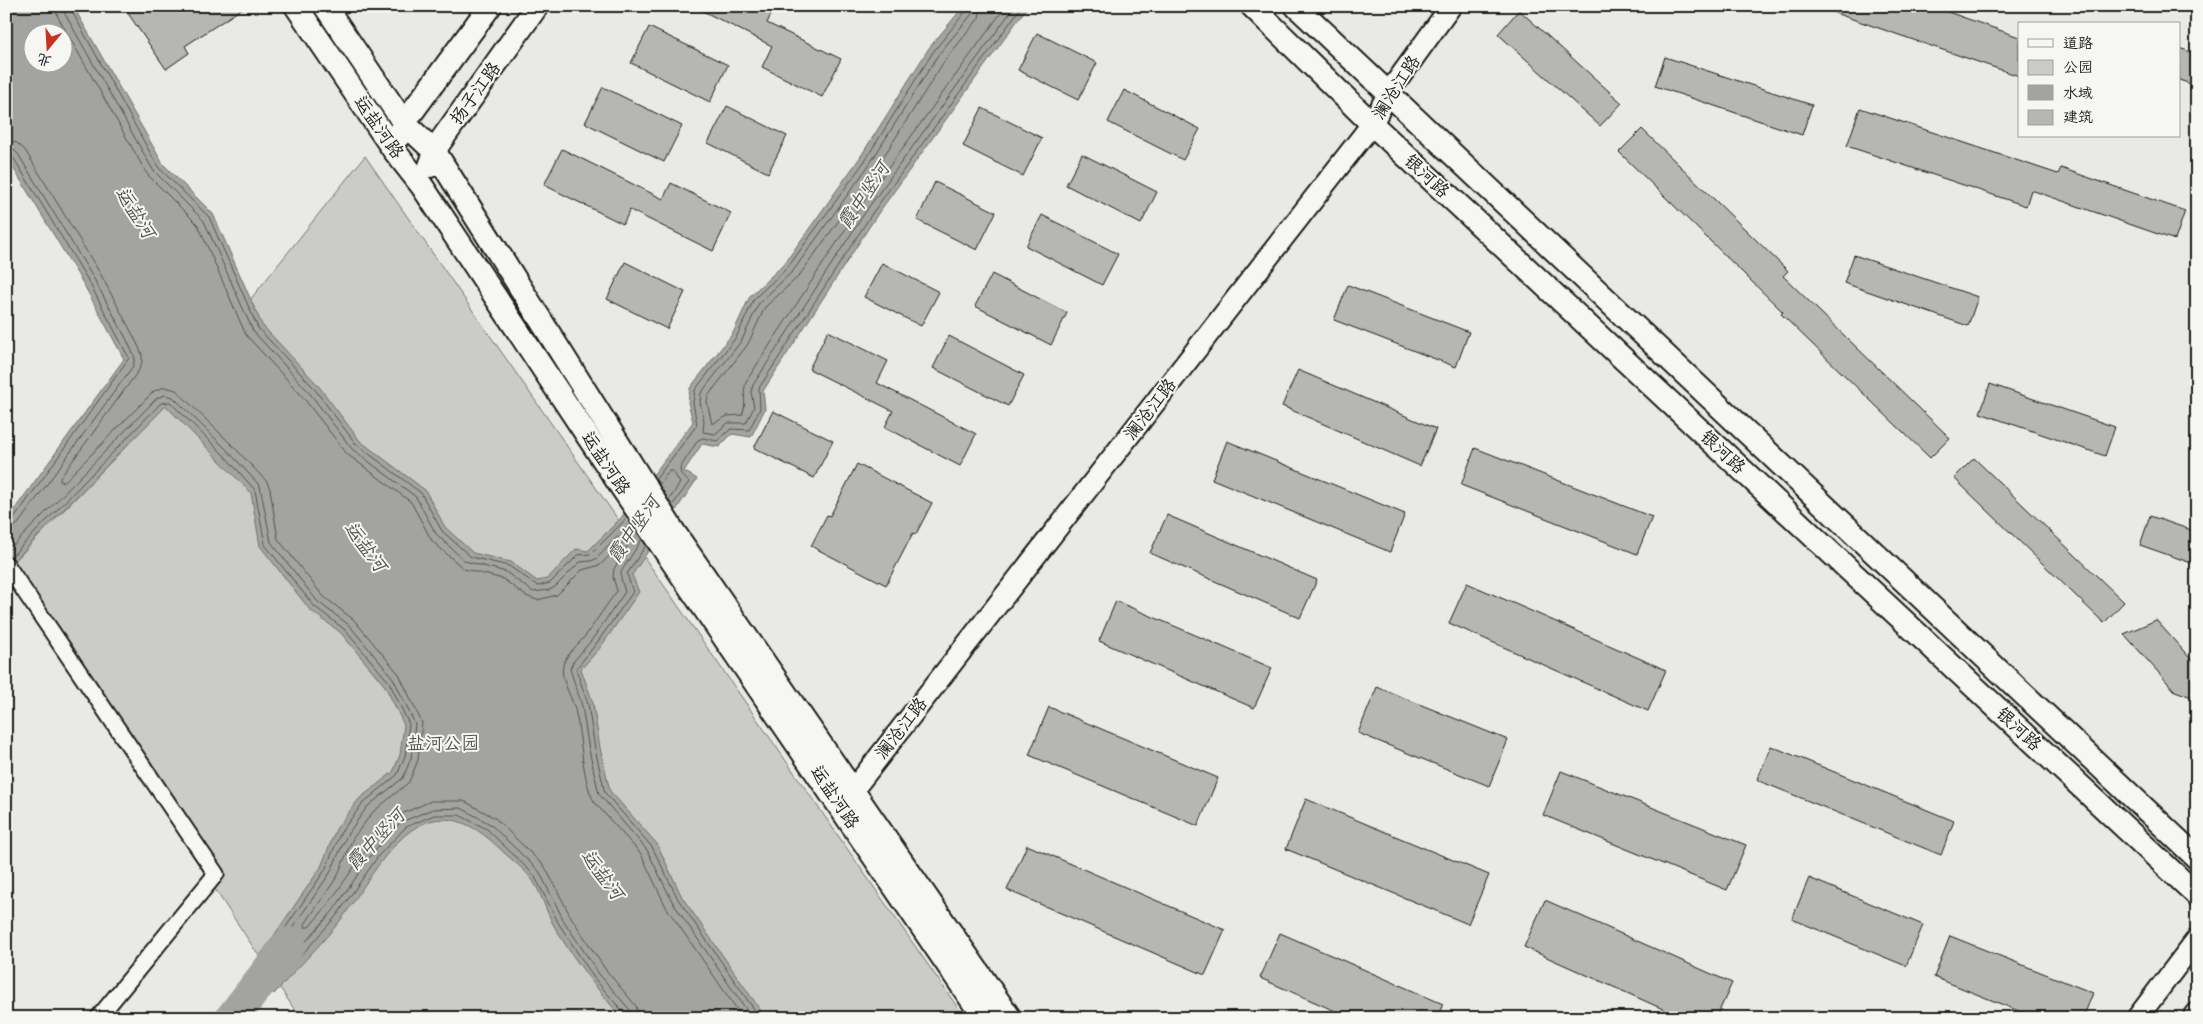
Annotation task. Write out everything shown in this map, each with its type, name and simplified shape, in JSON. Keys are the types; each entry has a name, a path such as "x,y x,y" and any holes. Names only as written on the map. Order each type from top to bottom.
{"main road":[{"name":"运盐河路","path":"296,6 393,149 422,186 630,481 846,798 1010,1018"},
{"name":"运盐河路","path":"325,6 404,123 435,152 630,481"},
{"path":"393,149 404,123 490,6"},
{"name":"扬子江路","path":"422,186 438,145 537,6"},
{"name":"银河路","path":"1252,6 1372,124 2197,895"},
{"name":"银河路","path":"1296,6 2197,858"},
{"name":"运盐河路","path":"846,798 984,1018"}],"street":[{"name":"澜沧江路","path":"846,798 1372,124 1389,92 1451,6"},
{"path":"9,568 216,874 98,1018"},
{"path":"2137,1018 2197,939"},
{"path":"2193,1018 2197,1013"}],"green space":[{"name":"盐河公园","path":"365,156 965,1018 300,1018 6,573 6,570 166,405"}],"water":[{"name":"运盐河","path":"6,6 73,6 163,164 213,214 262,325 317,384 360,441 425,490 445,527 473,553 511,562 537,581 547,579 576,549 588,551 620,519 693,422 688,402 690,388 733,333 750,296 784,264 859,159 929,48 964,6 1028,6 877,215 763,391 765,409 751,437 732,434 719,447 702,444 684,471 697,479 632,575 639,592 600,648 581,669 593,703 600,748 610,791 657,844 682,897 766,1018 622,1018 569,950 554,926 538,889 531,878 498,847 471,827 447,819 426,822 407,834 390,851 335,927 274,994 249,972 321,867 336,829 359,799 393,772 400,755 404,725 385,686 340,632 310,610 260,546 251,493 166,406 6,570 6,521 124,359 84,285 6,156"}],"building":[{"path":"123,6 246,6 185,46 189,53 166,69"},
{"path":"693,6 775,6 767,23 841,59 822,97 762,67 772,46"},
{"path":"1824,6 1931,6 2018,37 2018,76 1823,9"},
{"path":"1519,10 1622,103 1600,126 1498,34"},
{"path":"649,27 728,65 710,102 631,63"},
{"path":"1037,33 1097,63 1078,100 1018,70"},
{"path":"2180,48 2197,54 2197,86 2180,80"},
{"path":"1665,57 1812,105 1802,135 1655,86"},
{"path":"603,87 682,126 664,162 585,123"},
{"path":"1124,90 1200,129 1183,160 1108,122"},
{"path":"727,106 787,136 768,173 708,143"},
{"path":"982,108 1042,138 1023,176 963,146"},
{"path":"1860,108 2058,174 2061,168 2185,211 2175,240 2031,190 2026,206 1847,146"},
{"path":"1642,129 1788,271 1783,276 1950,438 1930,458 1781,314 1783,312 1619,152"},
{"path":"562,149 663,199 671,183 731,213 713,251 630,210 623,224 544,185"},
{"path":"1082,154 1157,192 1141,224 1066,185"},
{"path":"935,182 996,212 977,250 917,220"},
{"path":"1042,215 1118,254 1102,285 1026,246"},
{"path":"1854,255 1978,297 1968,326 1844,283"},
{"path":"625,262 685,292 667,329 607,299"},
{"path":"882,263 939,292 921,326 864,297"},
{"path":"992,274 1067,313 1051,345 975,306"},
{"path":"1348,285 1469,332 1456,367 1334,320"},
{"path":"828,331 888,361 877,383 976,434 960,466 885,427 893,411 809,369"},
{"path":"949,336 1024,375 1008,406 933,368"},
{"path":"1298,370 1436,429 1420,466 1282,406"},
{"path":"1990,384 2115,427 2105,456 1980,413"},
{"path":"773,411 833,441 814,478 754,448"},
{"path":"1227,441 1405,514 1390,552 1212,479"},
{"path":"1475,448 1652,517 1637,554 1461,485"},
{"path":"1974,458 2124,602 2104,623 1954,478"},
{"path":"857,464 932,503 916,534 913,533 886,585 811,546 827,515 830,516"},
{"path":"1167,515 1317,580 1300,618 1150,553"},
{"path":"2150,516 2197,532 2197,565 2140,545"},
{"path":"1467,583 1666,670 1648,711 1449,623"},
{"path":"1116,601 1272,668 1254,708 1099,641"},
{"path":"2156,620 2197,666 2197,699 2175,691 2124,634"},
{"path":"1377,687 1508,740 1489,786 1358,733"},
{"path":"1049,707 1218,778 1198,826 1029,755"},
{"path":"1771,746 1954,821 1941,855 1757,780"},
{"path":"1561,771 1746,845 1727,890 1543,815"},
{"path":"1306,799 1489,875 1468,924 1286,849"},
{"path":"1027,845 1225,930 1205,975 1007,890"},
{"path":"1809,878 1923,925 1906,966 1792,919"},
{"path":"1545,900 1732,983 1716,1018 1683,1018 1524,947"},
{"path":"1280,933 1443,1004 1437,1018 1351,1018 1260,978"},
{"path":"1950,936 2093,993 2083,1018 2036,1018 1934,977"}],"waterway":[{"name":"霞中竖河","path":"232,1018 289,944"}]}
